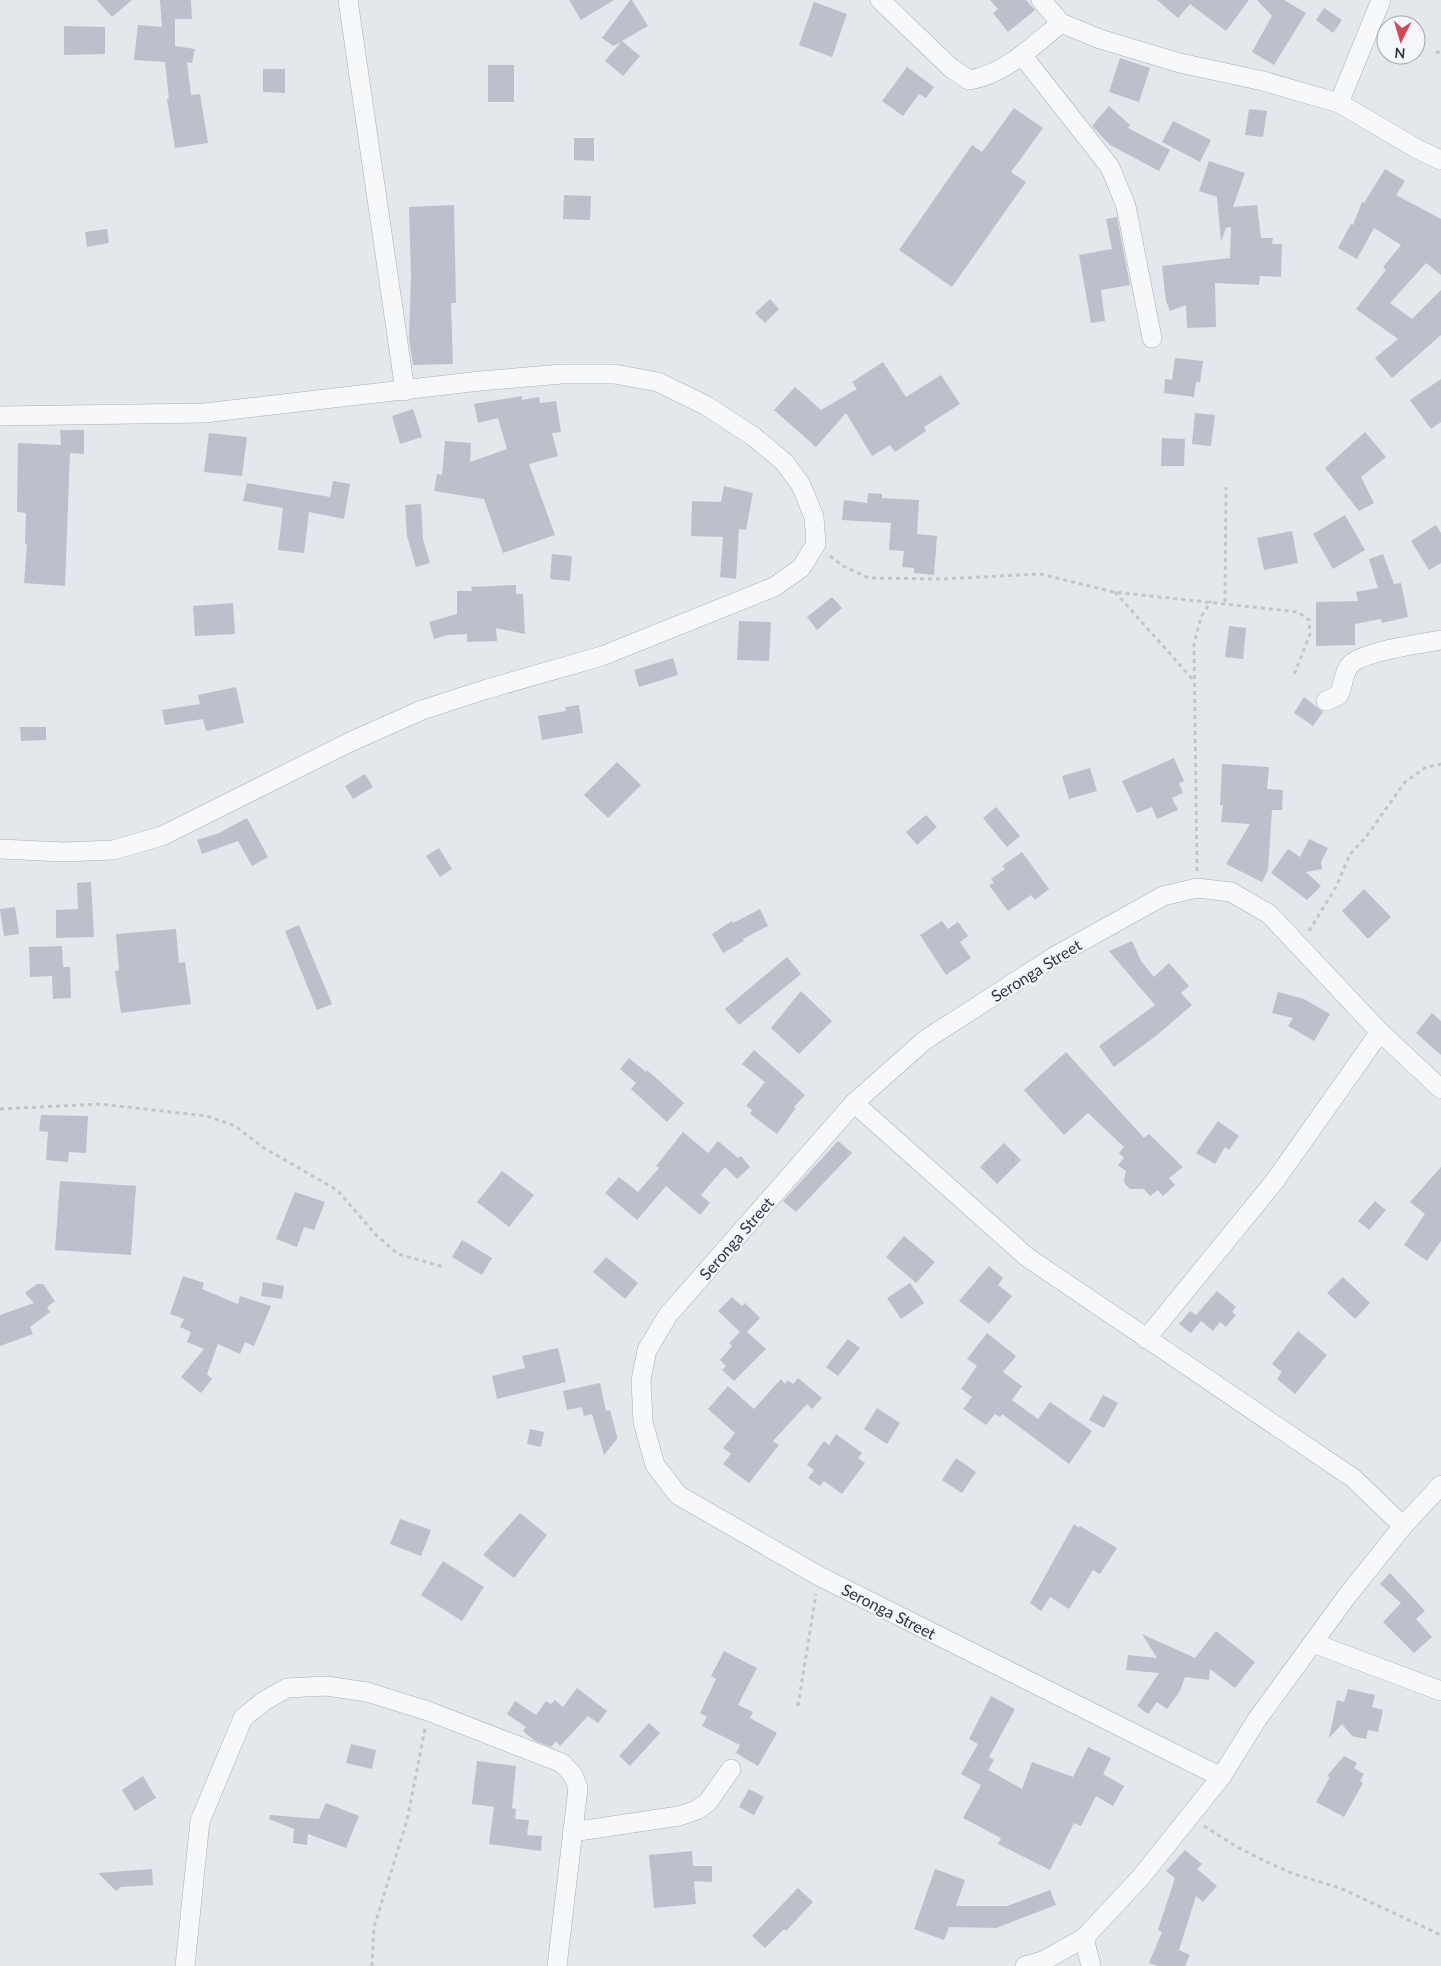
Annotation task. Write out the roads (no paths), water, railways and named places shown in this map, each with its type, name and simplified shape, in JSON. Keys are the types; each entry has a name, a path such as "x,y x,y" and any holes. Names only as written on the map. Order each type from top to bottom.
{"street":[{"path":"348,0 405,391"},
{"path":"880,0 951,68 969,80 982,78 1022,55 1061,23"},
{"path":"1041,0 1061,23 1100,39 1180,63 1263,81 1339,103 1418,150 1441,160"},
{"path":"1339,103 1381,0"},
{"path":"1022,55 1110,167 1126,206 1152,338"},
{"path":"0,416 204,413 480,381 562,374 614,374 658,382 707,406 754,437 784,462 801,485 814,517 816,544 801,568 774,587 602,656 487,688 422,710 350,742 162,836 113,850 64,852 0,849"},
{"path":"1326,701 1338,695 1350,664 1406,645 1441,640"},
{"name":"Seronga Street","path":"1220,1777 820,1576 678,1495 655,1465 643,1422 640,1380 647,1350 668,1315 854,1103 925,1040 1057,955 1163,896 1197,888 1230,892 1269,914 1380,1032 1441,1089"},
{"path":"1146,1338 1274,1182 1380,1032"},
{"path":"854,1103 1027,1257 1352,1478 1403,1526"},
{"path":"1025,1966 1041,1963 1084,1938 1141,1877 1220,1777 1258,1718 1313,1643 1403,1526 1441,1485"},
{"path":"1313,1643 1441,1691"},
{"path":"185,1966 200,1821 243,1718 264,1701 287,1688 326,1686 367,1692 428,1711 562,1762 573,1775 578,1788 557,1966"},
{"path":"572,1832 679,1816 698,1810 708,1802 731,1769"},
{"path":"1084,1938 1091,1966"}]}
